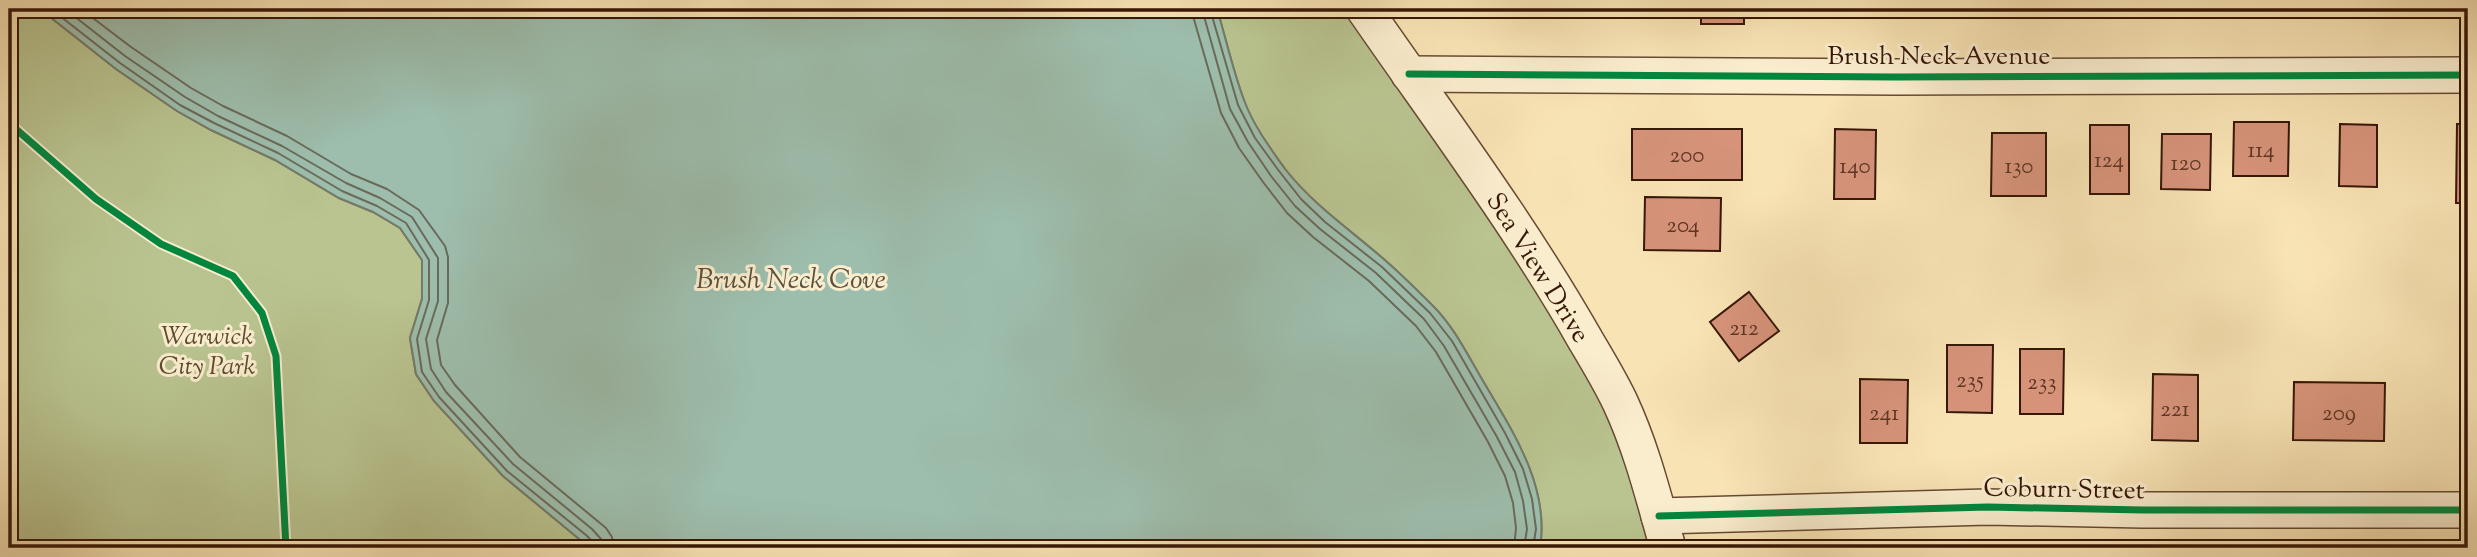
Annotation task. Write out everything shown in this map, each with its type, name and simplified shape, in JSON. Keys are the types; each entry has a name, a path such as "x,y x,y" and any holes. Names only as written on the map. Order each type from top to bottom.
{"street":[{"name":"Sea View Drive","path":"1364,9 1511,217 1564,301 1633,431 1664,532"},
{"name":"Brush Neck Avenue","path":"1409,74 1896,77 2468,75"},
{"name":"Coburn Street","path":"1664,532 1988,507 2468,510"}],"green space":[{"name":"Warwick City Park","path":"9,9 40,9 116,69 177,111 275,160 339,198 373,212 400,228 422,260 422,299 410,338 416,374 434,401 503,476 590,548 9,548"},
{"path":"1217,9 1366,9 1537,251 1671,548 1540,548 1542,525 1534,480 1504,416 1464,349 1433,306 1387,262 1321,207 1285,169 1248,110"}],"water":[{"name":"Brush Neck Cove","path":"40,9 1217,9 1236,78 1248,109 1262,136 1285,169 1321,207 1387,262 1433,306 1464,349 1504,416 1534,480 1542,525 1540,548 590,548 503,476 434,401 416,374 410,338 422,299 422,260 400,228 373,212 339,198 275,160 177,111 116,69"}],"building":[{"path":"1701,9 1744,9 1744,24 1701,24"},
{"path":"2234,122 2289,122 2288,176 2233,176"},
{"path":"2340,124 2377,125 2377,187 2339,186"},
{"path":"2457,124 2468,124 2468,203 2456,203"},
{"path":"2090,125 2129,125 2129,194 2090,194"},
{"path":"1632,129 1742,129 1742,180 1632,180"},
{"path":"1835,129 1876,130 1875,199 1834,199"},
{"path":"1992,133 2046,133 2046,196 1991,196"},
{"path":"2162,134 2211,134 2210,190 2161,189"},
{"path":"1645,197 1721,198 1720,251 1644,250"},
{"path":"1749,292 1779,331 1739,361 1710,322"},
{"path":"1947,345 1993,345 1992,413 1947,412"},
{"path":"2020,349 2064,349 2063,414 2020,414"},
{"path":"2153,374 2198,375 2198,441 2152,440"},
{"path":"1860,379 1908,380 1907,443 1860,443"},
{"path":"2294,382 2385,383 2384,441 2293,440"}],"cycle path":[{"path":"1409,74 1896,77 2468,75"},
{"path":"9,123 96,199 161,244 233,276 262,313 276,356 286,548"},
{"path":"1659,516 1988,507 2468,510"}]}
